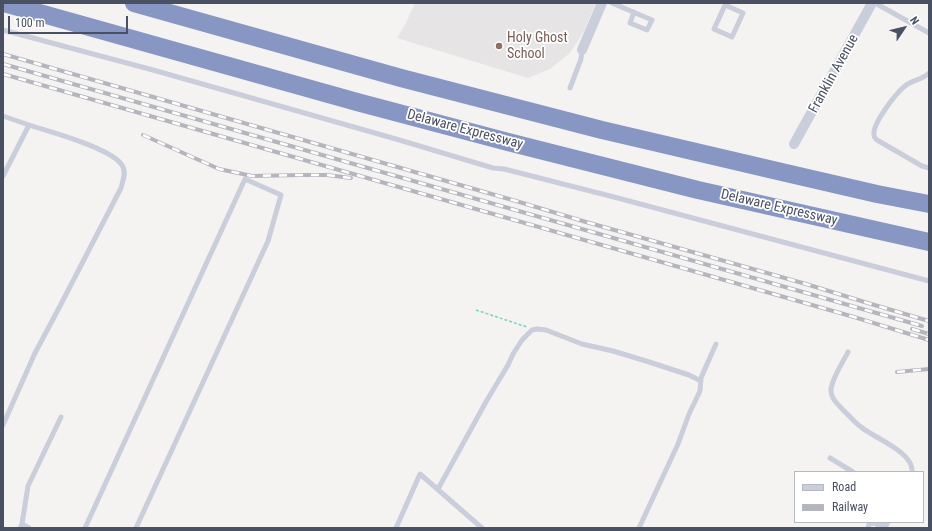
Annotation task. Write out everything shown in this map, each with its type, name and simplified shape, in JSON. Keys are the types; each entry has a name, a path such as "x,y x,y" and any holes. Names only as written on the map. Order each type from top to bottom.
{"highway":[{"name":"Delaware Expressway","path":"4,3 350,100 515,144 698,190 929,242"},
{"path":"134,3 408,80 595,128 877,194 929,204"},
{"path":"862,227 929,252"}],"street":[{"path":"582,50 602,3"},
{"name":"Franklin Avenue","path":"794,144 873,3"}],"lane":[{"path":"612,3 634,12"},
{"path":"873,3 929,33"},
{"path":"726,4 742,13 732,37 714,29 726,4"},
{"path":"3,30 153,70 492,168 504,169 607,195 929,281"},
{"path":"570,88 582,50"},
{"path":"929,73 921,79 903,87 888,105 875,127 874,134 874,137 877,140 922,166 929,168"},
{"path":"3,116 98,148 114,157 123,165 124,175 121,188 35,353 3,425"},
{"path":"3,176 29,125"},
{"path":"84,528 245,179 281,195 268,241 136,528"},
{"path":"438,489 508,365 512,354 522,340 532,330 546,330 582,344 614,351 689,375 701,381"},
{"path":"640,528 700,391 704,371 716,344"},
{"path":"848,352 835,377 831,390 832,397 861,428 907,457 913,468 912,471"},
{"path":"29,528 21,526 28,486 61,417"},
{"path":"830,458 851,471"},
{"path":"396,528 420,474 482,528"}],"path":[{"path":"476,310 532,330"}],"shaded area":[{"name":"Holy Ghost School","path":"415,3 596,3 584,31 570,53 550,69 528,78 397,38"}],"railway":[{"path":"3,54 806,284 929,321"},
{"path":"3,64 922,326"},
{"path":"3,74 854,317 929,340"},
{"path":"143,135 219,169 252,176 327,175 351,178"},
{"path":"912,329 929,334"},
{"path":"897,372 929,369"}],"place":[{"name":"Holy Ghost School","path":"499,46"}]}
